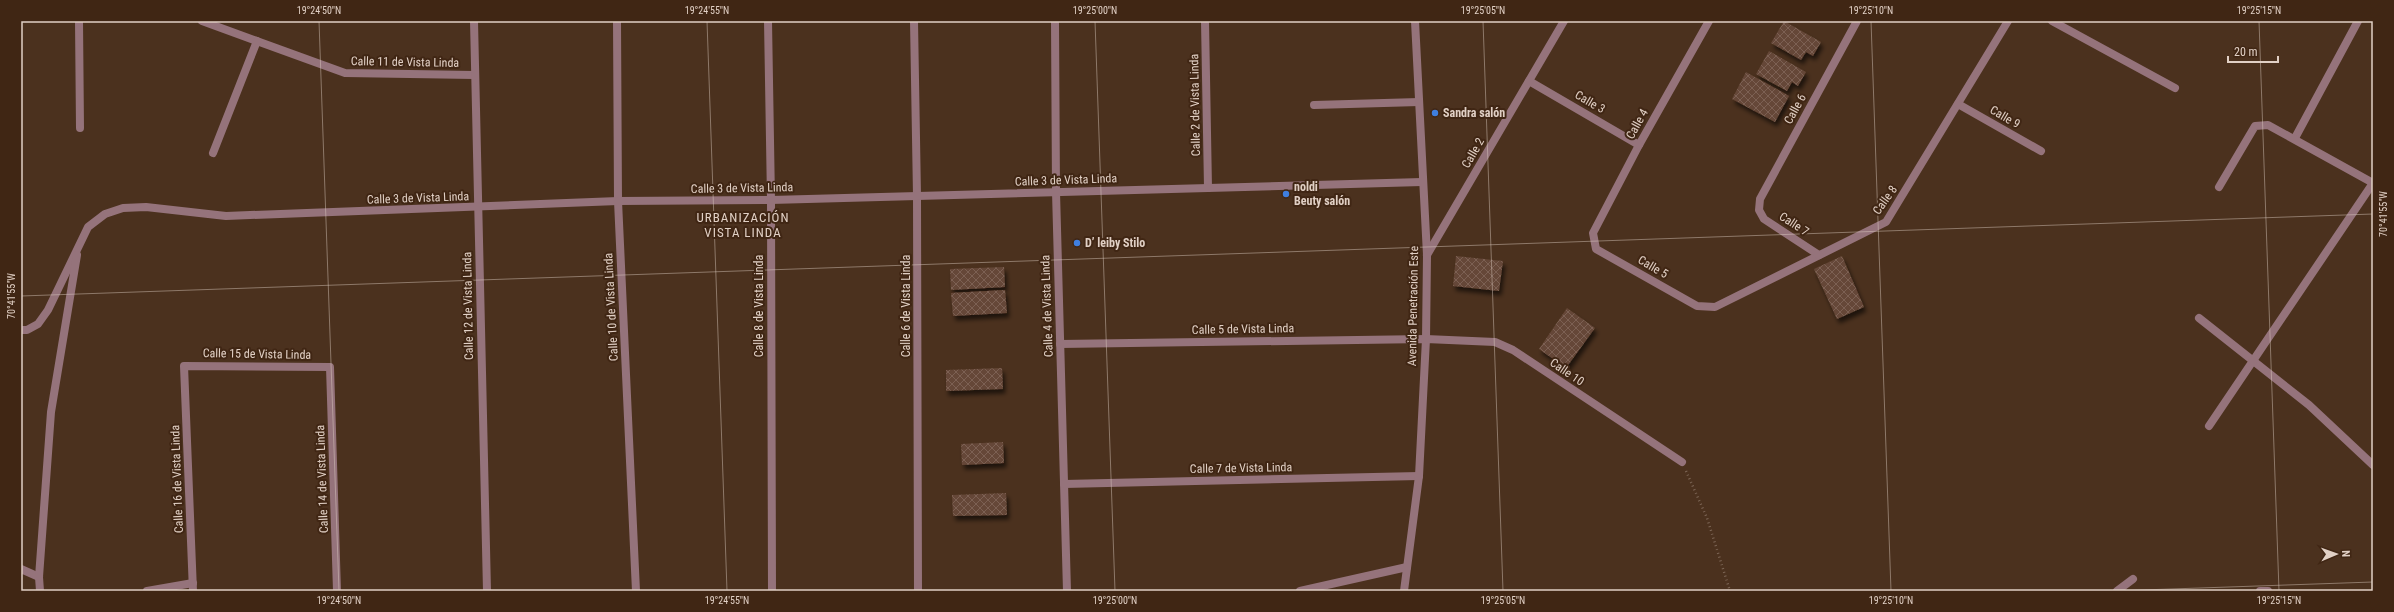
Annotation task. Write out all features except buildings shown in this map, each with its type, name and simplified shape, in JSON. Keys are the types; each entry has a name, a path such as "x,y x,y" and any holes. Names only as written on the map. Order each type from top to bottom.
{"street":[{"path":"79,21 80,128"},
{"name":"Calle 11 de Vista Linda","path":"202,21 345,73 474,75"},
{"name":"Calle 12 de Vista Linda","path":"474,21 474,75 487,591"},
{"name":"Calle 10 de Vista Linda","path":"617,21 618,201 636,591"},
{"name":"Calle 8 de Vista Linda","path":"768,21 771,200 772,591"},
{"name":"Calle 6 de Vista Linda","path":"914,21 918,196 918,591"},
{"name":"Calle 4 de Vista Linda","path":"1055,21 1056,192 1067,591"},
{"name":"Calle 2 de Vista Linda","path":"1205,21 1208,188"},
{"name":"Avenida Penetración Este","path":"1404,591 1419,476 1426,339 1427,255 1422,182 1415,21"},
{"name":"Calle 2","path":"1427,255 1564,21"},
{"name":"Calle 4","path":"1593,242 1593,233 1639,145 1709,21"},
{"name":"Calle 6","path":"1760,210 1760,199 1857,21"},
{"name":"Calle 8","path":"1705,308 1715,307 1886,222 2008,21"},
{"path":"2052,21 2175,88"},
{"path":"2295,138 2358,21"},
{"path":"213,153 257,41"},
{"name":"Calle 3","path":"1529,81 1639,145"},
{"path":"1314,105 1419,102"},
{"name":"Calle 9","path":"1958,104 2041,151"},
{"path":"2209,426 2373,183 2295,138 2268,125 2255,126 2219,187"},
{"name":"Calle 3 de Vista Linda","path":"21,330 27,330 38,324 48,310 88,227 105,214 123,208 146,207 226,216 478,208 618,201 771,200 1422,182"},
{"name":"Calle 7","path":"1760,210 1764,218 1819,255"},
{"name":"Calle 5","path":"1593,242 1596,249 1697,306 1705,308"},
{"path":"40,591 39,577 51,412 79,245"},
{"path":"2199,318 2310,404 2373,465"},
{"name":"Calle 5 de Vista Linda","path":"1060,344 1426,339"},
{"name":"Calle 10","path":"1426,339 1495,342 1504,345 1682,462"},
{"name":"Calle 15 de Vista Linda","path":"184,366 330,367"},
{"name":"Calle 16 de Vista Linda","path":"184,366 193,587"},
{"name":"Calle 14 de Vista Linda","path":"330,367 337,591"},
{"name":"Calle 7 de Vista Linda","path":"1064,484 1419,476"},
{"path":"1300,591 1407,567"},
{"path":"21,569 39,577"},
{"path":"2117,591 2133,579"},
{"path":"147,591 193,587"},
{"path":"2260,591 2268,591"}],"path":[{"path":"1682,462 1707,518 1730,591"}],"place":[{"name":"Sandra salón","path":"1435,113"},
{"name":"noldi Beuty salón","path":"1286,194"},
{"name":"D’ leiby Stilo","path":"1077,243"}],"district":[{"name":"URBANIZACIÓN VISTA LINDA","path":"743,224"}]}
